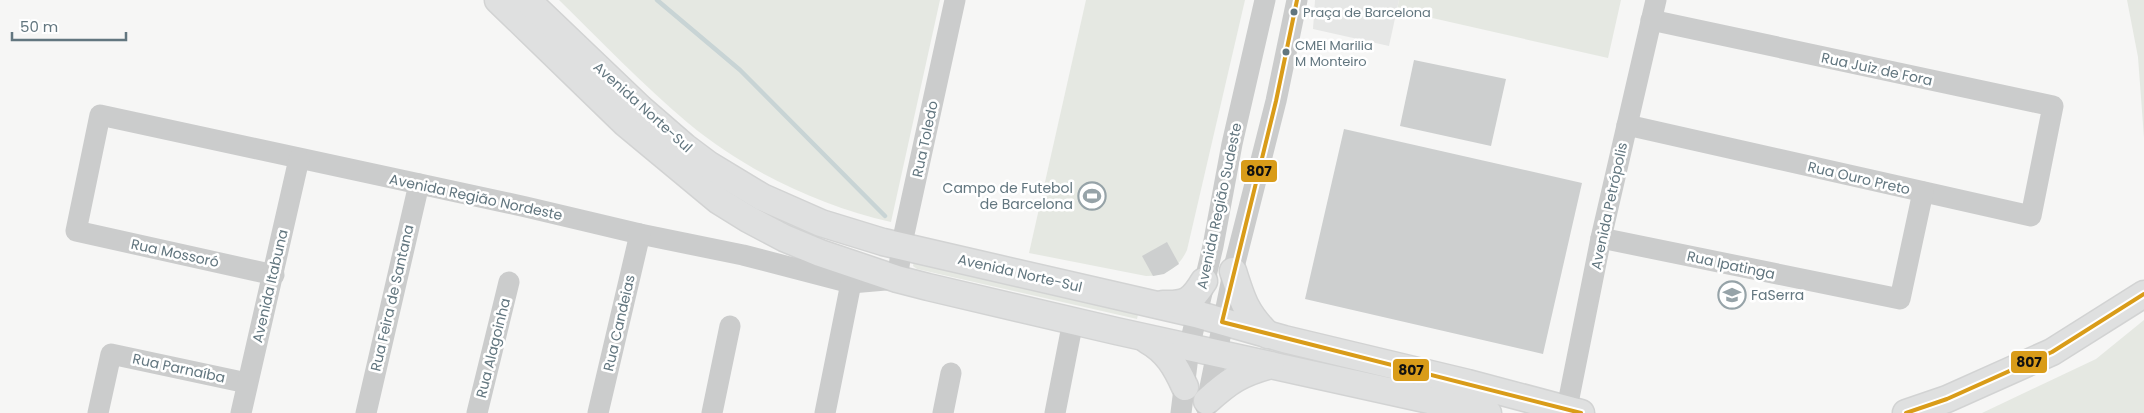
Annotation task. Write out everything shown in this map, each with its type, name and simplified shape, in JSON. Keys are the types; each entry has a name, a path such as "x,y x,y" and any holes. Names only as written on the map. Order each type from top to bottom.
{"main road":[{"name":"Avenida Norte-Sul","path":"498,0 626,122 719,200 748,219 784,238 820,253 897,279 1456,409 1488,413"},
{"name":"Avenida Norte-Sul","path":"528,0 662,128 709,165 762,197 791,211 852,234 1196,314 1268,335 1468,383 1572,412"},
{"path":"1233,271 1241,298 1252,320 1268,335"},
{"path":"1154,304 1177,305 1189,301 1197,293 1204,281"},
{"path":"1906,413 1948,399 2052,352 2144,294"},
{"path":"1944,413 2000,392 2075,354 2144,307"},
{"path":"1142,337 1158,346 1174,364 1185,387"},
{"path":"1206,407 1224,386 1245,372 1271,365"}],"street":[{"name":"Rua Toledo","path":"897,279 902,246 955,0"},
{"name":"Avenida Região Sudeste","path":"1181,413 1189,348 1213,246 1232,144 1265,0"},
{"name":"Avenida Região Sudeste","path":"1206,407 1233,271 1276,101 1297,0"},
{"name":"Avenida Petrópolis","path":"1572,412 1601,238 1654,10"},
{"name":"Rua Juiz de Fora","path":"1654,10 2054,106 2045,155"},
{"path":"1243,94 1250,93 1276,101"},
{"name":"Avenida Região Nordeste","path":"76,231 100,115 526,206 640,234 743,255 851,283 897,279"},
{"name":"Rua Ouro Preto","path":"1627,126 2030,216 2045,155"},
{"path":"1232,144 1236,151 1244,153 1263,151"},
{"name":"Avenida Itabuna","path":"241,413 299,159"},
{"name":"Rua Feira de Santana","path":"366,413 419,184"},
{"name":"Rua Ipatinga","path":"1601,238 1900,299 1923,192"},
{"name":"Rua Mossoró","path":"76,231 274,275"},
{"name":"Rua Candeias","path":"598,413 640,234"},
{"name":"Rua Alagoinha","path":"477,413 509,282"},
{"path":"825,413 851,283"},
{"path":"1055,413 1073,321"},
{"path":"712,413 730,326"},
{"name":"Rua Parnaíba","path":"98,413 111,354 247,383"},
{"path":"943,413 951,372"}],"shaded area":[{"path":"559,0 940,0 891,222 864,215 810,196 758,171 710,140 638,78"},
{"path":"1086,0 1245,0 1187,250 1180,262 1165,273 1146,276 1029,253"},
{"path":"1315,0 1399,0 1389,46 1313,29"},
{"path":"1399,0 1621,0 1608,58 1397,10"},
{"path":"2127,0 2144,0 2144,138 2138,57"},
{"path":"914,261 1139,310 1137,319 917,269 913,266"},
{"path":"2144,320 2144,413 1982,413 2096,359"}],"building":[{"path":"1414,60 1506,79 1491,146 1400,126"},
{"path":"1344,129 1582,183 1543,354 1305,299"},
{"path":"1167,242 1179,264 1164,274 1153,276 1142,256"}],"waterway":[{"path":"657,0 740,70 885,216"}],"transit line":[{"name":"807","path":"1297,0 1276,101 1222,322 1581,413"},
{"name":"807","path":"1906,413 1947,399 2052,352 2144,294"}],"place":[{"name":"Praça de Barcelona","path":"1294,12"},
{"name":"CMEI Marilia M Monteiro","path":"1286,52"},
{"name":"Campo de Futebol de Barcelona","path":"1092,196"},
{"name":"FaSerra","path":"1732,295"}]}
